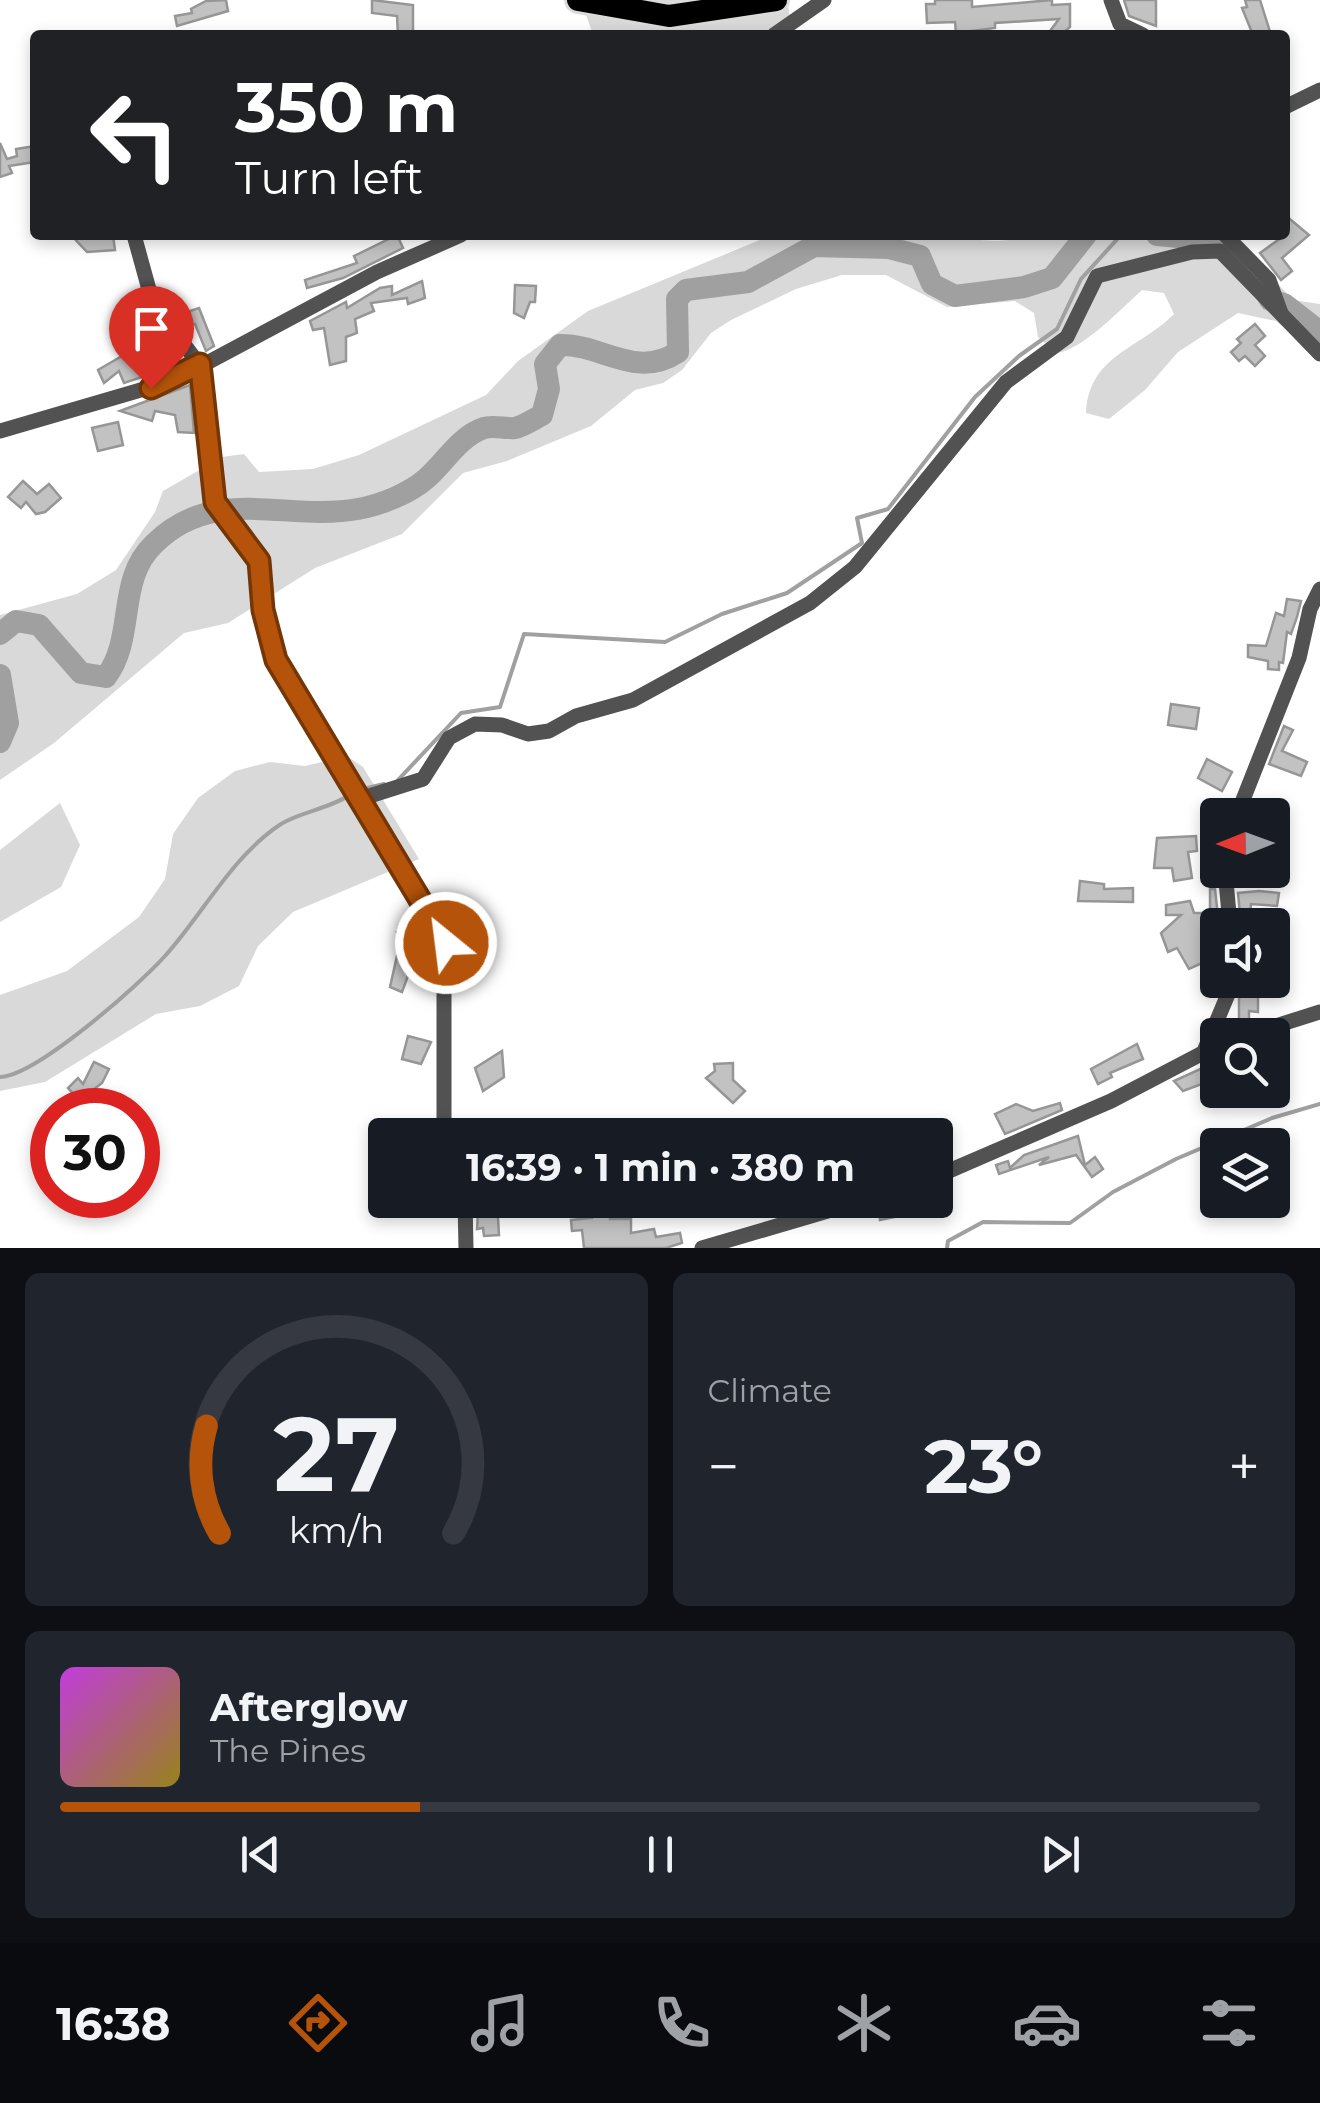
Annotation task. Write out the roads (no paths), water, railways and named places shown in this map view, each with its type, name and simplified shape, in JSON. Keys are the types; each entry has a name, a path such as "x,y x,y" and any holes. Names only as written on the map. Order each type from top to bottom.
{"main road":[{"path":"578,0 669,16 776,0"}],"street":[{"path":"781,30 824,0"},
{"path":"1111,0 1120,24 1133,30"},
{"path":"1290,105 1320,90"},
{"path":"135,240 153,304 200,364 215,502 259,561 263,610 276,660 444,937 444,1118"},
{"path":"0,431 163,385 377,272 450,240"},
{"path":"1229,240 1269,280 1281,313"},
{"path":"360,799 423,779 449,738 475,724 528,734 549,731 576,716 633,700 706,656 789,618 855,567 1006,382 1066,336 1097,276 1192,252 1220,251 1320,354"},
{"path":"1243,798 1300,658 1310,608 1320,589"},
{"path":"1290,1021 1320,1012"},
{"path":"953,1169 1096,1108 1200,1053"},
{"path":"465,1218 466,1248"},
{"path":"702,1248 804,1218"}],"waterway":[{"path":"0,634 16,621 39,625 81,673 106,677 121,644 130,591 142,558 177,526 201,515 226,510 331,512 394,498 427,478 475,432 488,427 515,428 542,415 549,389 545,364 560,345 648,363 678,352 677,299 686,290 748,282 814,246 889,248 920,256 932,284 955,296 1024,287 1052,278 1082,240"},
{"path":"398,780 461,713 500,707 524,634 665,642 722,614 787,593 862,543 857,518 888,509 975,397 1019,356 1057,329 1081,279 1116,240"},
{"path":"1211,240 1222,241 1242,258"},
{"path":"1263,288 1270,300 1284,304 1320,332"},
{"path":"0,675 8,723 0,742"},
{"path":"359,790 384,784"},
{"path":"0,1077 16,1073 61,1046 133,987 179,940 233,869 264,837 289,820 351,794"},
{"path":"947,1248 948,1241 983,1222 1070,1223 1113,1192 1176,1159 1272,1118 1320,1104"}]}
